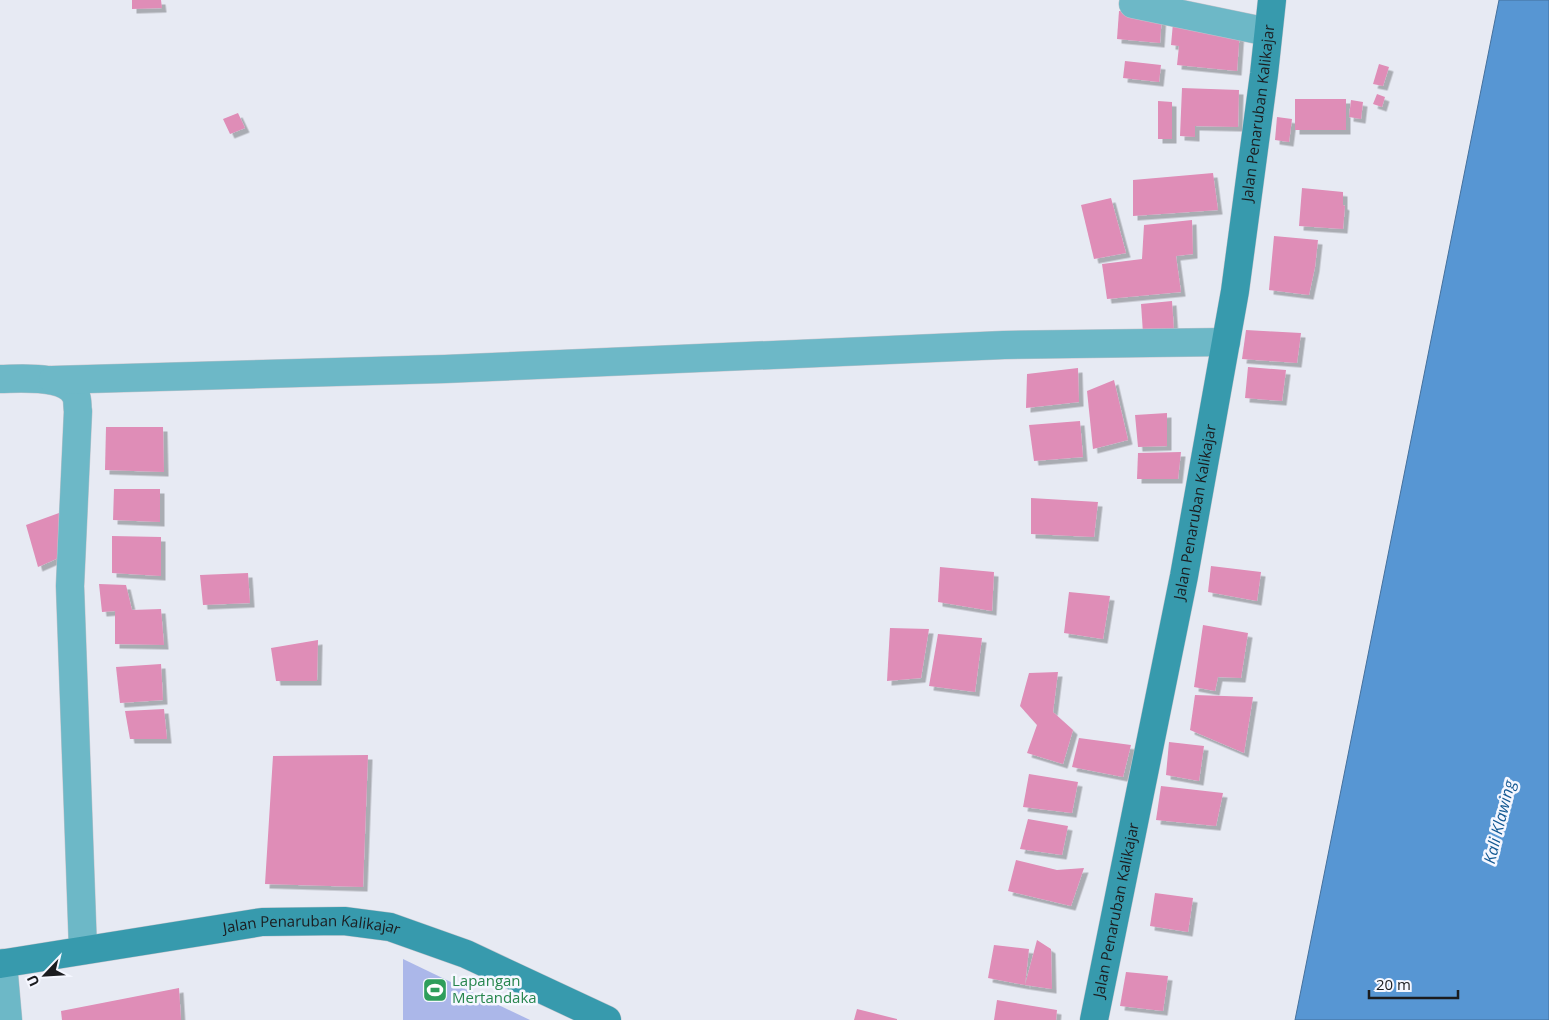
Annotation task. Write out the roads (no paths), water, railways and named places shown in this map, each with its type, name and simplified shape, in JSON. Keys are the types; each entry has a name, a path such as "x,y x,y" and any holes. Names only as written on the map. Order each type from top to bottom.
{"street":[{"name":"Jalan Penaruban Kalikajar","path":"1094,1020 1184,576 1235,291 1272,0"},
{"path":"1133,4 1268,32"},
{"path":"0,379 53,380 435,369 1004,345 1226,342"},
{"path":"53,380 68,386 76,396 78,411 70,586 83,950"},
{"name":"Jalan Penaruban Kalikajar","path":"1,964 262,922 344,921 390,927 466,954 607,1020"},
{"path":"1,964 8,1020"}],"water":[{"name":"Kali Klawing","path":"1499,0 1549,0 1549,1020 1295,1020"}],"place":[{"name":"Lapangan Mertandaka","path":"435,990"}]}
